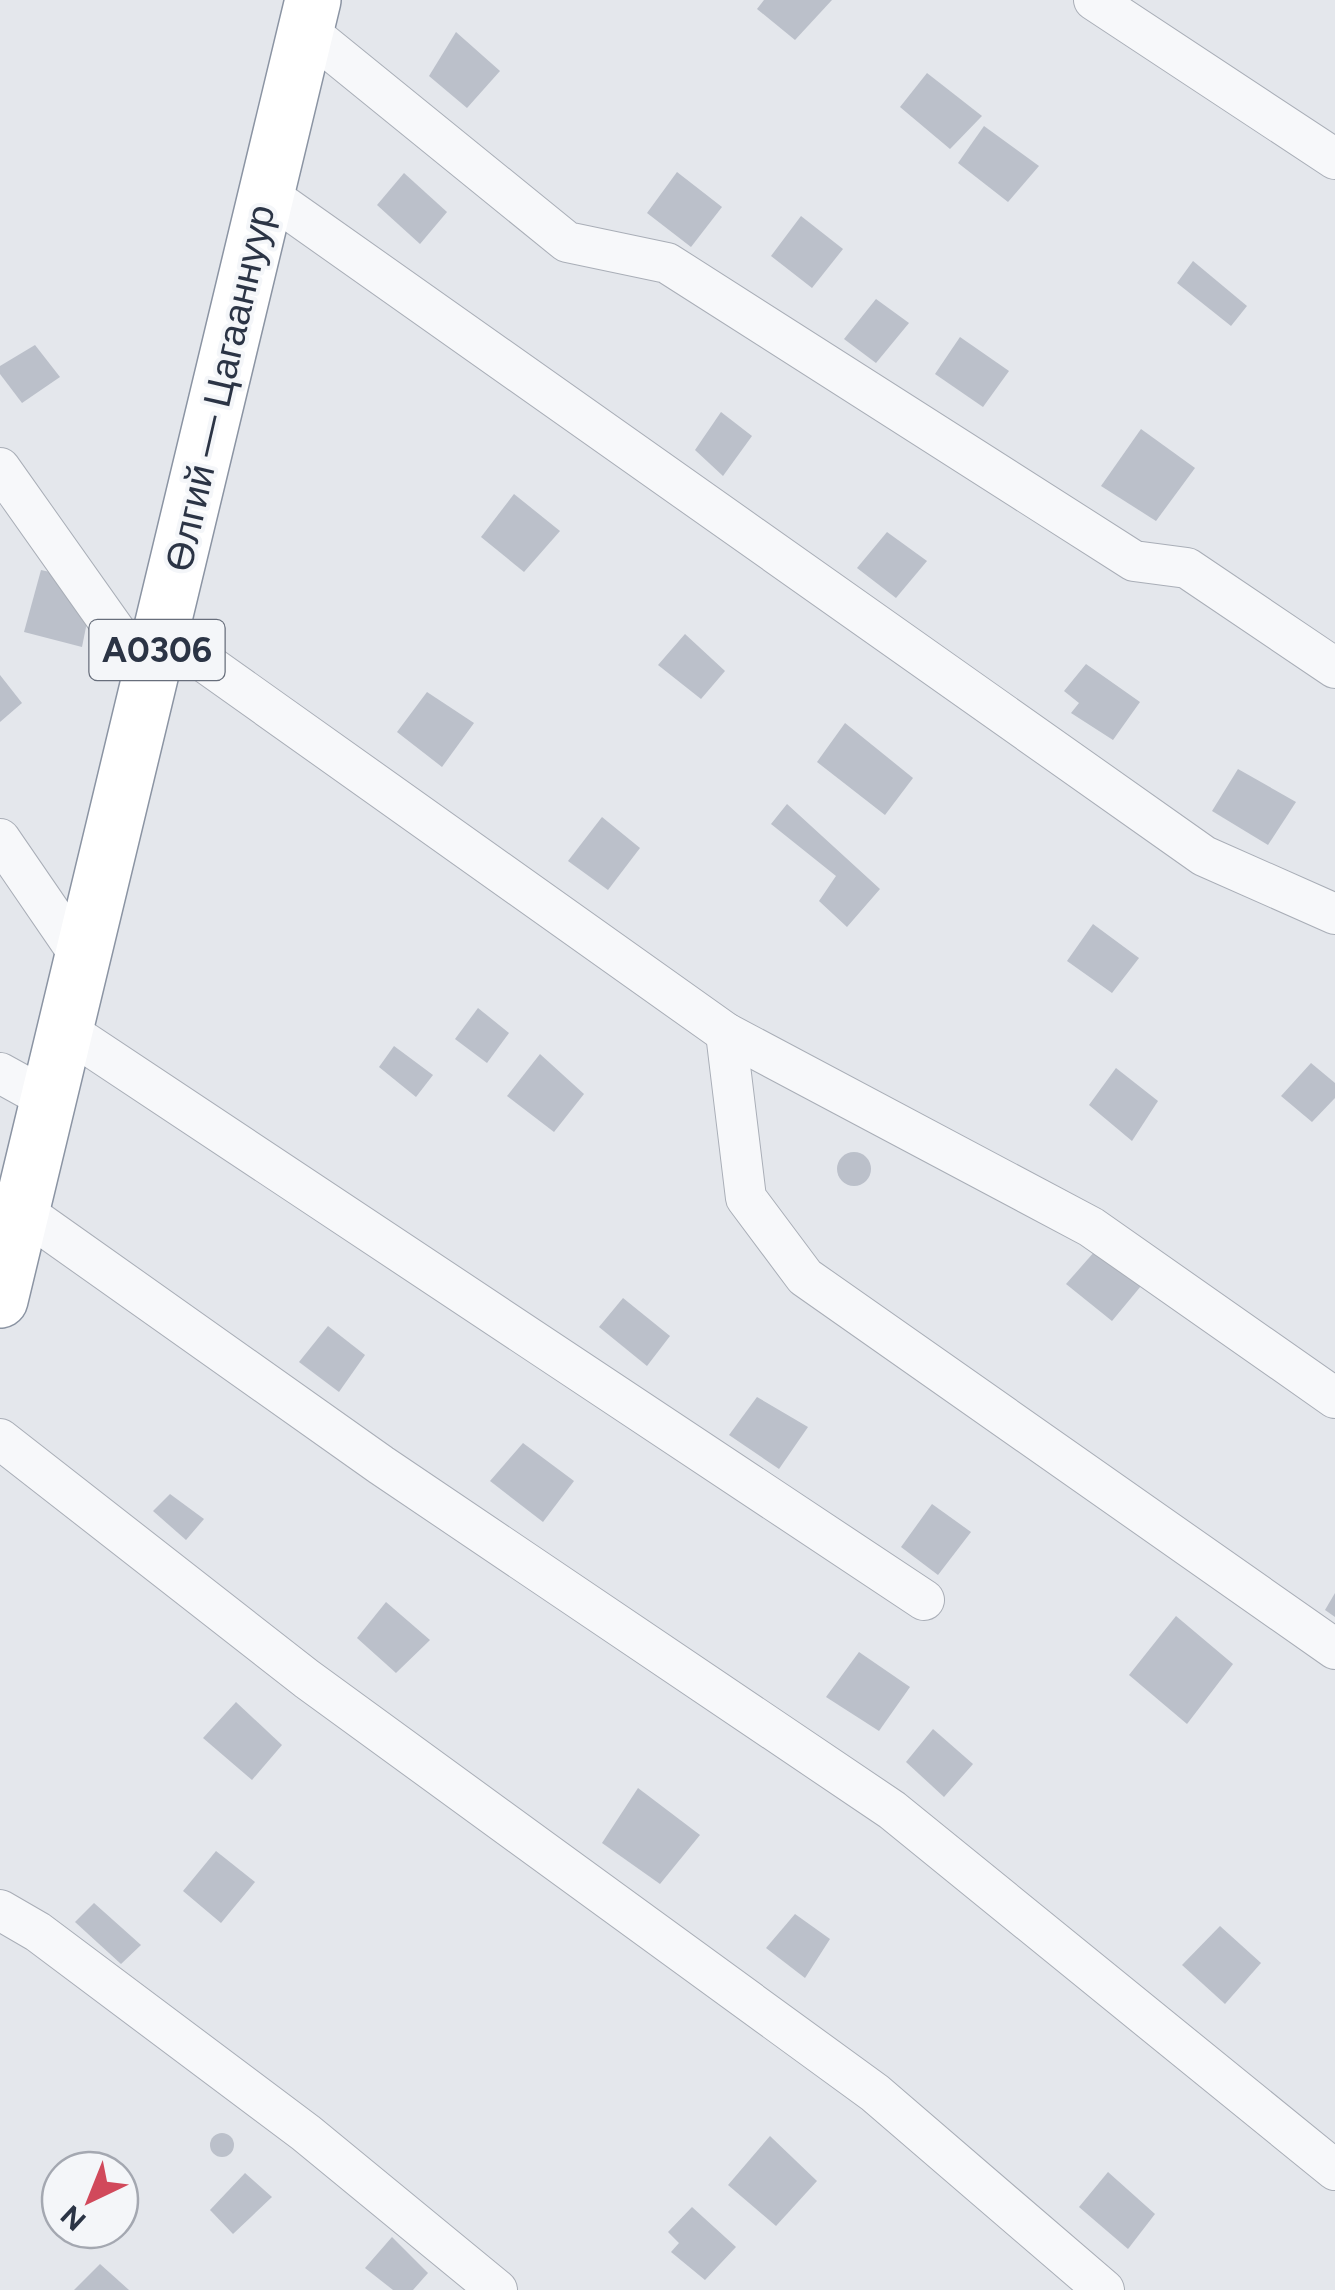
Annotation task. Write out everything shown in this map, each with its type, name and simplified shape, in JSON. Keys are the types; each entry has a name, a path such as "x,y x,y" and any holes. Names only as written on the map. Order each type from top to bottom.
{"highway":[{"name":"Өлгий — Цагааннуур","path":"0,1300 309,15"}],"street":[{"path":"1094,0 1335,159"},
{"path":"309,15 567,242 667,263 1134,561 1187,568 1335,668"},
{"path":"267,194 1204,856 1335,914"},
{"path":"0,468 156,656 726,1033 1092,1227 1335,1398"},
{"path":"0,839 83,960"},
{"path":"66,1030 924,1600"},
{"path":"726,1033 746,1198 805,1277 1335,1649"},
{"path":"0,1073 48,1100"},
{"path":"22,1210 381,1465 892,1810 1335,2170"},
{"path":"0,1440 306,1680 875,2093 1104,2290"},
{"path":"0,1910 38,1932 306,2134 497,2290"}],"building":[{"path":"764,0 832,0 795,40 757,9"},
{"path":"456,32 500,71 467,108 429,76"},
{"path":"927,73 982,116 950,149 900,107"},
{"path":"984,126 1039,166 1008,202 958,163"},
{"path":"677,172 722,207 691,247 647,213"},
{"path":"404,173 447,212 420,244 377,205"},
{"path":"801,216 843,249 812,288 771,256"},
{"path":"1193,261 1247,306 1231,326 1177,283"},
{"path":"876,299 909,323 876,363 844,339"},
{"path":"960,337 1009,371 983,407 935,374"},
{"path":"35,345 60,377 22,403 0,374 0,366"},
{"path":"721,412 752,436 723,476 695,450"},
{"path":"1141,429 1195,468 1156,521 1101,486"},
{"path":"514,494 560,531 524,572 481,537"},
{"path":"887,532 927,561 896,598 857,568"},
{"path":"41,570 95,582 82,647 24,632"},
{"path":"685,634 725,671 701,699 658,665"},
{"path":"1086,664 1140,702 1113,740 1071,713 1079,703 1064,691"},
{"path":"0,675 22,703 0,722"},
{"path":"427,692 474,723 442,767 397,732"},
{"path":"845,723 913,778 885,815 817,762"},
{"path":"1238,769 1296,802 1268,845 1212,811"},
{"path":"787,804 880,889 847,927 819,901 836,876 771,824"},
{"path":"602,817 640,848 608,890 568,861"},
{"path":"1093,924 1139,958 1112,993 1067,961"},
{"path":"478,1008 509,1033 487,1063 455,1039"},
{"path":"394,1046 433,1075 416,1097 379,1067"},
{"path":"540,1054 584,1094 554,1132 507,1096"},
{"path":"1311,1063 1335,1083 1335,1098 1312,1122 1281,1096"},
{"path":"1116,1068 1158,1101 1132,1141 1089,1105"},
{"path":"854,1152 866,1157 871,1169 866,1181 854,1186 842,1181 837,1169 842,1157"},
{"path":"1095,1251 1141,1286 1112,1321 1066,1284"},
{"path":"623,1298 670,1336 647,1366 599,1327"},
{"path":"328,1326 365,1355 339,1392 299,1362"},
{"path":"757,1397 808,1427 779,1469 729,1435"},
{"path":"523,1443 574,1481 543,1522 490,1481"},
{"path":"170,1494 204,1519 186,1540 153,1511"},
{"path":"932,1504 971,1532 938,1575 901,1547"},
{"path":"1335,1593 1335,1617 1325,1610"},
{"path":"386,1602 430,1640 396,1673 357,1638"},
{"path":"1176,1616 1233,1664 1187,1724 1129,1675"},
{"path":"859,1652 910,1687 879,1731 826,1697"},
{"path":"236,1702 282,1745 252,1780 203,1738"},
{"path":"933,1729 973,1764 944,1797 906,1762"},
{"path":"638,1788 700,1835 660,1884 602,1843"},
{"path":"216,1851 255,1882 221,1923 183,1891"},
{"path":"94,1903 141,1945 121,1964 75,1922"},
{"path":"795,1914 830,1939 805,1978 766,1948"},
{"path":"1220,1926 1261,1963 1225,2004 1182,1965"},
{"path":"222,2133 231,2136 231,2154 222,2157 213,2154 210,2145 213,2136"},
{"path":"770,2136 817,2181 776,2226 728,2185"},
{"path":"1108,2172 1155,2214 1128,2249 1079,2207"},
{"path":"245,2173 272,2197 233,2234 210,2210"},
{"path":"692,2207 736,2247 705,2280 671,2252 679,2243 668,2232"},
{"path":"392,2237 428,2273 413,2290 393,2290 365,2268"},
{"path":"100,2264 129,2290 74,2290"}]}
